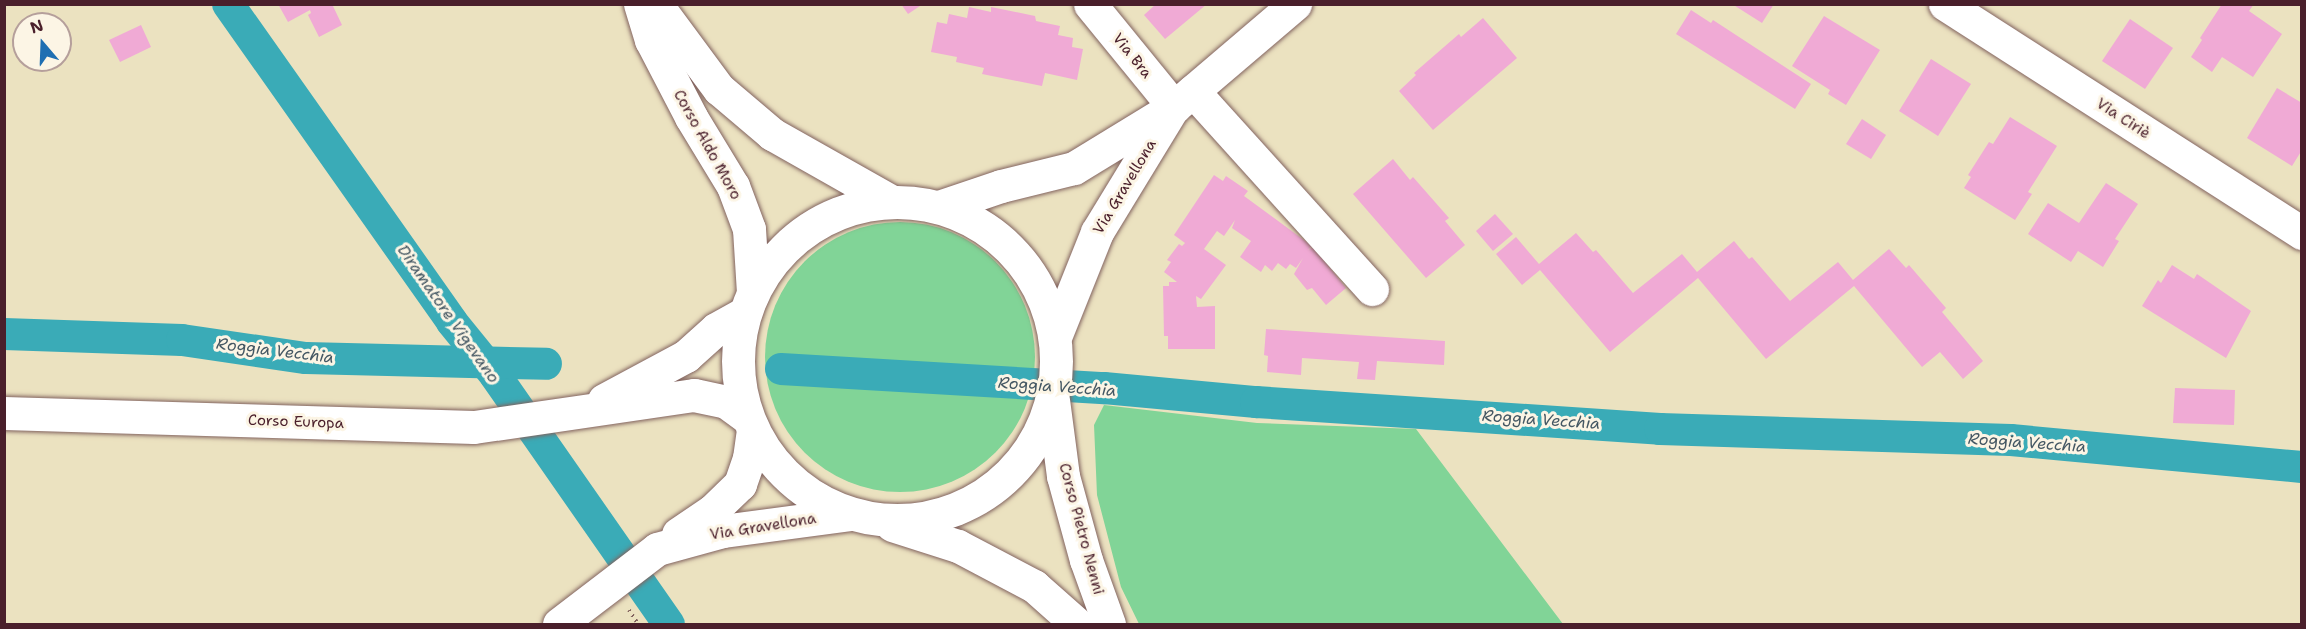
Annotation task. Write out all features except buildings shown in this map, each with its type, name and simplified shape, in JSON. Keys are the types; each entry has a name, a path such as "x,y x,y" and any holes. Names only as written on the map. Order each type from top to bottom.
{"main road":[{"name":"Corso Aldo Moro","path":"640,4 651,40 691,117 733,186 749,229 749,302"},
{"path":"656,4 719,89 772,134 892,202"},
{"name":"Via Bra","path":"1090,4 1372,289"},
{"name":"Via Gravellona","path":"939,207 1002,186 1074,168 1184,99 1295,4"},
{"name":"Via Ciriè","path":"1946,4 2301,233"},
{"name":"Via Gravellona","path":"559,624 615,579 656,550 723,531 862,516 913,520 951,511 987,493 1016,467 1039,435 1054,374 1097,232 1184,99"},
{"path":"585,410 686,356 749,302 777,256 810,228 849,209 892,202 939,207"},
{"name":"Corso Pietro Nenni","path":"939,207 974,220 1004,242 1028,269 1041,293 1054,374 1063,476 1086,560 1109,624"},
{"path":"749,302 738,360 739,383 751,424 771,459 793,482 820,501 958,546 1034,586 1077,624"},
{"name":"Corso Europa","path":"4,413 474,427 694,395 726,402 751,424"},
{"path":"656,550 712,511 740,484 749,458 751,424"}],"green space":[{"path":"913,222 952,232 986,252 996,261 1005,271 1025,305 1033,331 1035,357 1033,383 1025,409 1005,443 996,453 986,462 952,482 913,492 887,492 848,482 836,476 814,462 795,443 775,409 767,383 765,344 775,305 781,293 795,271 814,252 848,232 874,224"},
{"path":"1104,405 1257,423 1416,429 1563,624 1139,624 1121,587 1097,495 1094,425"}],"waterway":[{"name":"Diramatore Vigevano","path":"228,4 452,322 495,375 669,624"},
{"name":"Roggia Vecchia","path":"4,334 182,340 306,358 546,364"},
{"name":"Roggia Vecchia","path":"781,369 1104,388 1256,402 1660,429 2011,440 2302,467"}]}
